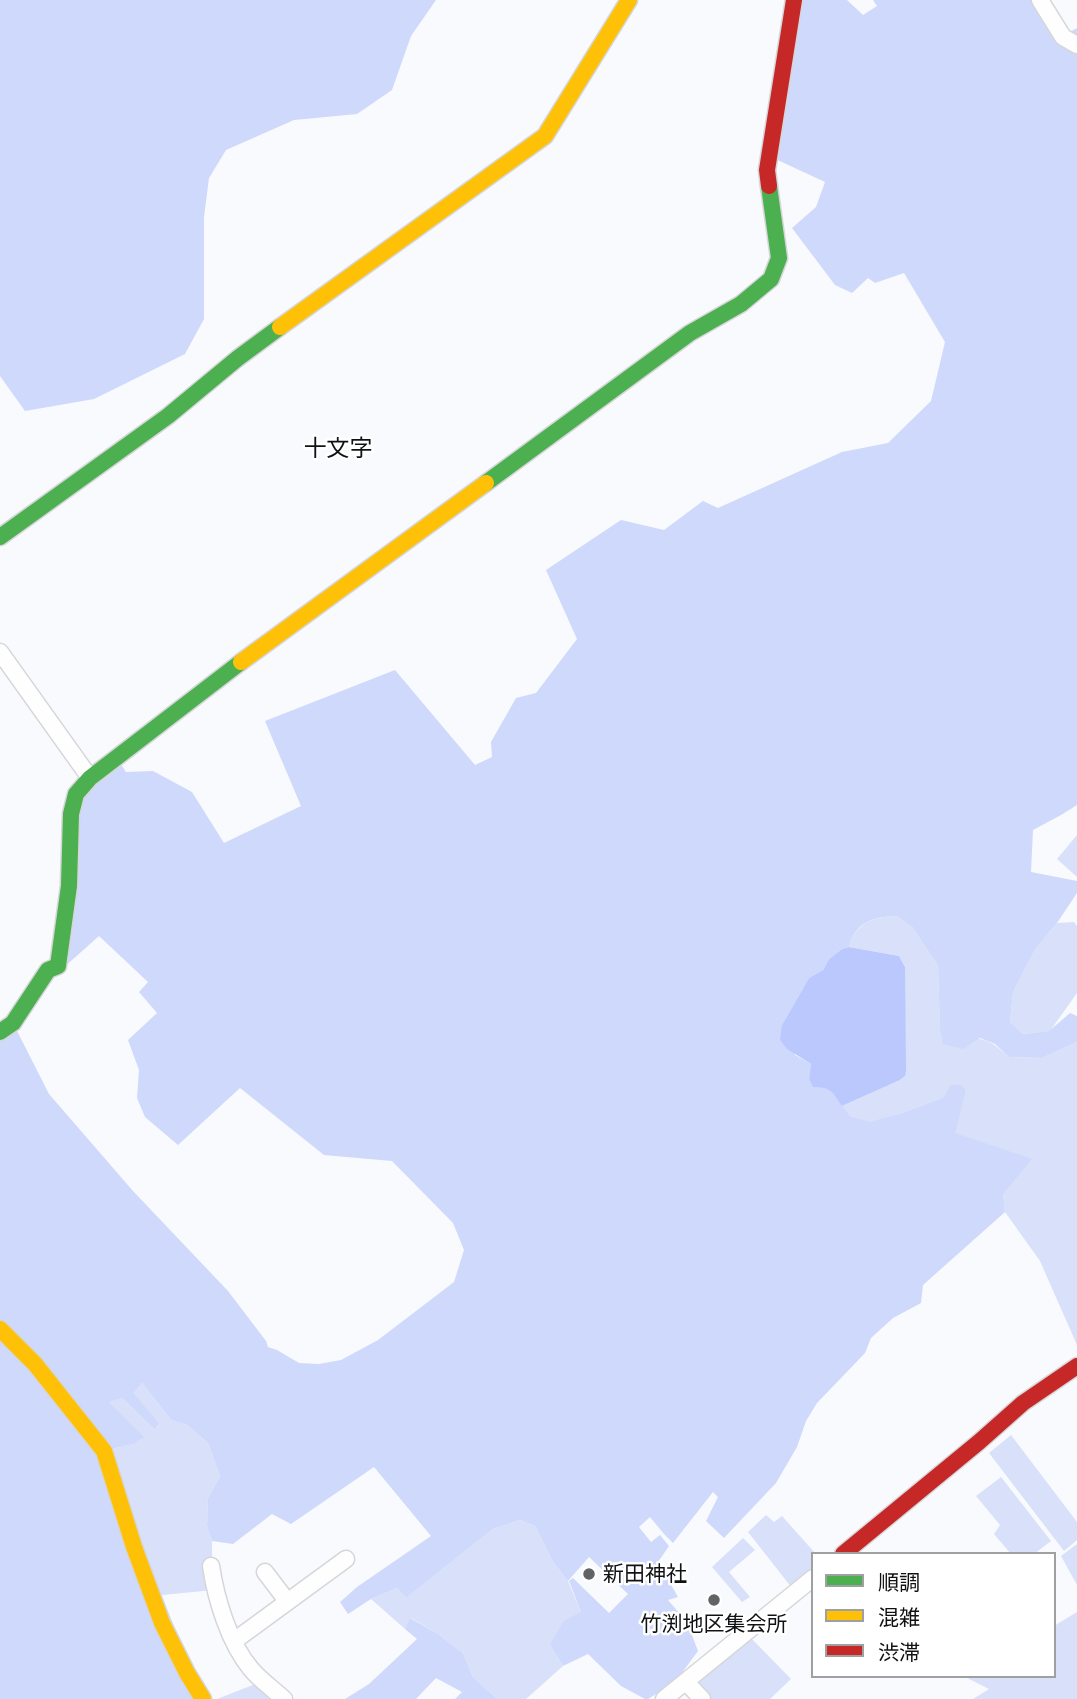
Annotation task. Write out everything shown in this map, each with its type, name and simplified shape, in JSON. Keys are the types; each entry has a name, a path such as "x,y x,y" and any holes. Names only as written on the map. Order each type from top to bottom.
{"street":[{"path":"0,537 168,416 238,358 545,136 629,0"},
{"path":"0,1031 13,1023 48,970 58,966 69,886 71,814 76,794 90,778 220,678 667,350 741,304 771,279 779,258 767,170 794,0"},
{"path":"1040,0 1063,37 1077,45"},
{"path":"0,652 90,778"},
{"path":"0,1329 35,1364 103,1451 162,1623 203,1699"},
{"path":"845,1552 979,1443 1023,1403 1077,1366"},
{"path":"233,1641 346,1559"},
{"path":"211,1566 214,1590 233,1641 251,1669 284,1699"},
{"path":"265,1572 287,1601"},
{"path":"664,1699 811,1580"},
{"path":"686,1682 702,1699"}],"shaded area":[{"path":"0,0 436,0 411,36 392,90 357,114 294,120 226,150 209,178 204,217 204,319 185,354 94,399 25,411 0,376"},
{"path":"794,0 847,0 863,15 877,6 873,0 1040,0 1063,36 1077,28 1077,805 1033,830 1031,872 1077,881 1077,893 1036,948 1013,992 1010,1022 1023,1034 1049,1031 1070,1013 1077,1016 1077,1042 1042,1058 1009,1057 995,1044 980,1038 963,1049 943,1044 938,966 913,928 897,916 873,919 861,926 849,947 829,959 823,970 809,978 782,1025 795,1055 811,1064 809,1078 830,1089 850,1116 870,1122 944,1097 951,1085 961,1085 966,1091 955,1133 1032,1159 1003,1194 1005,1212 923,1285 921,1303 893,1318 871,1338 865,1353 817,1403 806,1421 797,1447 776,1483 724,1538 706,1521 718,1497 713,1492 673,1543 650,1517 639,1527 651,1542 660,1535 669,1546 658,1562 678,1597 668,1600 687,1622 698,1651 675,1682 648,1699 621,1686 588,1654 563,1666 550,1645 564,1621 581,1612 569,1581 573,1578 609,1613 628,1594 589,1557 568,1581 553,1562 535,1526 520,1520 493,1529 407,1597 397,1588 371,1599 348,1614 340,1602 357,1587 431,1536 374,1467 291,1524 272,1514 233,1544 212,1541 207,1526 208,1498 220,1476 208,1443 187,1425 171,1420 142,1383 134,1393 159,1424 155,1430 122,1398 109,1402 144,1437 133,1444 104,1451 203,1699 0,1699 0,1032 13,1023 49,1094 133,1191 228,1291 268,1347 299,1363 319,1364 341,1360 378,1340 454,1282 464,1250 453,1223 392,1161 324,1155 240,1088 178,1145 145,1117 137,1098 139,1070 128,1040 157,1013 139,992 148,982 99,936 62,969 71,814 117,758 126,772 153,771 192,792 224,843 301,806 265,721 395,670 475,765 492,757 491,742 516,698 536,693 577,639 546,570 621,520 664,530 703,501 718,508 842,452 888,443 931,401 945,342 904,273 875,283 868,278 852,293 835,285 792,228 816,207 825,182 769,156"},
{"path":"1077,835 1077,877 1057,859"},
{"path":"897,916 913,928 938,966 940,1029 944,1044 979,1039 992,1044 1009,1057 1042,1058 1077,1042 1077,1345 1040,1261 1005,1212 1003,1194 954,1133 966,1091 870,1123 850,1116 842,1106 905,1076 905,967 899,956 849,947 856,932 867,922"},
{"path":"1074,922 1077,926 1077,993 1050,1031 1023,1034 1010,1022 1013,992 1036,948 1057,923"},
{"path":"849,947 899,956 905,967 906,1071 900,1080 842,1106 831,1091 813,1087 809,1078 811,1064 787,1049 780,1040 782,1025 809,978 823,970 829,959"},
{"path":"142,1383 171,1420 187,1425 208,1443 220,1476 208,1498 207,1526 212,1541 214,1590 152,1596 104,1451 133,1444 108,1402 122,1398 155,1430 159,1425 134,1393"},
{"path":"1011,1435 1077,1522 1077,1540 1064,1551 989,1453"},
{"path":"1001,1477 1051,1541 1037,1552 1009,1552 994,1534 1000,1525 976,1496"},
{"path":"766,1515 774,1522 782,1516 814,1552 811,1552 811,1573 792,1588 748,1532"},
{"path":"520,1520 535,1526 553,1562 568,1581 581,1612 550,1645 563,1666 526,1699 497,1699 473,1677 463,1653 411,1618 405,1629 371,1599 397,1588 408,1596 493,1529"},
{"path":"743,1538 755,1550 729,1572 750,1597 742,1602 712,1567"},
{"path":"1077,1544 1077,1585 1061,1556"},
{"path":"1077,1612 1077,1699 973,1699 989,1689 967,1678 1056,1678 1056,1625"},
{"path":"410,1618 463,1653 473,1677 497,1699 455,1699 462,1692 436,1678 416,1699 345,1699 369,1684 417,1639 405,1629"},
{"path":"751,1638 791,1679 770,1699 709,1699 696,1685"},
{"path":"263,1681 284,1699 217,1699"}],"traffic: fast":[{"path":"486,483 690,333 741,304 771,279 779,258 769,186"},
{"path":"0,537 168,416 280,327"},
{"path":"0,1032 13,1023 48,970 58,966 69,886 71,814 76,794 90,778 241,662"}],"traffic: slow":[{"path":"280,327 545,136 629,0"},
{"path":"241,662 486,483"},
{"path":"0,1329 35,1364 104,1451 134,1547 162,1623 203,1699"}],"traffic: jam":[{"path":"769,186 767,170 794,0"},
{"path":"845,1552 1023,1403 1077,1366"}],"place":[{"name":"新田神社","path":"589,1574"},
{"name":"竹渕地区集会所","path":"714,1600"}],"district":[{"name":"十文字","path":"338,449"}]}
